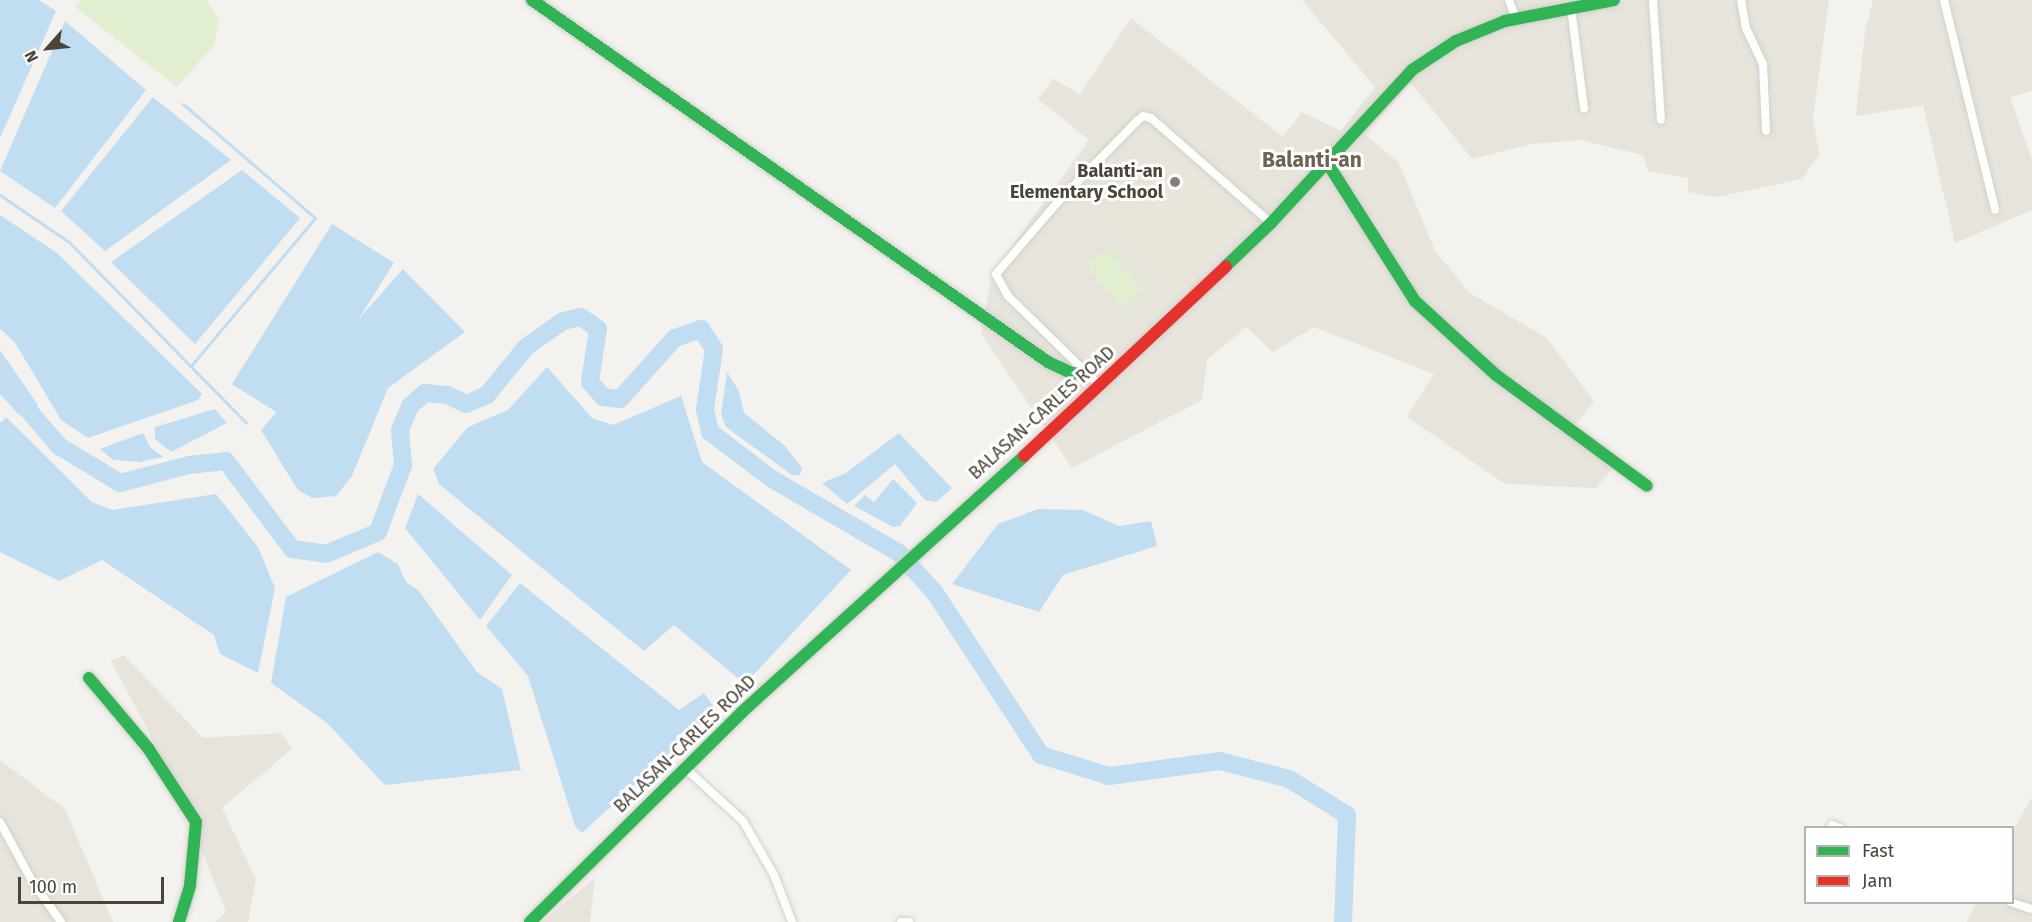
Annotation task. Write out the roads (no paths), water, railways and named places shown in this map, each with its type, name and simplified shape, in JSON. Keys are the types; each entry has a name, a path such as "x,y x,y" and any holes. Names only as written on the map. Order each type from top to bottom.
{"main road":[{"path":"532,0 1048,362 1072,373 1086,374"},
{"name":"BALASAN-CARLES ROAD","path":"530,922 684,767 916,550 1100,386 1271,223 1328,164 1412,70 1456,41 1516,19 1614,0"},
{"path":"1328,164 1415,301 1496,375 1647,486"},
{"path":"89,678 148,748 196,822 190,886 178,922"}],"street":[{"path":"1509,0 1516,19"},
{"path":"1653,0 1661,120"},
{"path":"1741,0 1746,28 1763,64 1766,132"},
{"path":"1944,0 1995,210"},
{"path":"1571,8 1584,108"},
{"path":"1100,386 1008,296 996,274 1058,202 1143,116 1151,118 1271,223"},
{"path":"684,767 743,821 774,875 792,922"},
{"path":"0,822 32,881 61,922"},
{"path":"2014,904 2032,909"},
{"path":"901,922 908,922"}],"water":[{"path":"0,0 39,0 56,11 0,138"},
{"path":"65,21 146,90 55,208 0,171"},
{"path":"153,97 231,160 105,251 61,211"},
{"path":"242,170 300,218 195,344 111,262"},
{"path":"0,215 57,253 202,394 198,400 88,438 61,420 14,341 0,329"},
{"path":"332,224 394,263 294,423 232,384"},
{"path":"403,269 465,332 388,388 352,476 336,496 312,498 298,490 261,430"},
{"path":"0,350 38,405 19,415 0,394"},
{"path":"547,367 592,418 613,425 681,396 702,462 851,570 745,684 674,625 644,651 439,484 433,469 468,427 508,410"},
{"path":"727,372 739,391 744,413 785,446 802,468 800,475 792,475 726,427 721,414"},
{"path":"215,409 227,423 171,452 155,439 155,427"},
{"path":"6,417 92,502 112,510 216,494 258,547 275,588 258,673 220,654 214,635 102,560 59,581 0,552 0,423"},
{"path":"143,433 150,447 163,457 140,462 113,460 100,449"},
{"path":"899,433 952,488 936,502 925,500 895,464 847,504 822,483 846,473"},
{"path":"893,479 917,503 900,526 893,527 854,506 865,495 874,502"},
{"path":"418,494 512,575 480,620 405,528"},
{"path":"1038,509 1083,510 1119,526 1151,521 1157,546 1063,575 1039,612 952,584 998,524"},
{"path":"378,552 398,564 406,582 419,591 477,672 502,689 521,770 385,785 327,723 271,683 286,597"},
{"path":"520,583 679,710 704,693 716,710 582,833 575,826 528,676 486,626"}],"waterway":[{"path":"183,104 315,218 191,366"},
{"path":"0,195 69,242 246,423"},
{"path":"0,377 59,446 120,483 189,465 226,461 292,549 326,554 378,532 403,465 400,430 410,406 425,393 447,395 466,404 487,395 526,347 563,321 581,317 598,329 590,382 603,397 620,399 675,338 701,329 714,349 705,409 710,432 772,479 899,553 935,593 1041,755 1109,776 1220,761 1289,779 1347,815 1343,922"}],"place":[{"name":"Balanti-an Elementary School","path":"1175,182"}],"district":[{"name":"Balanti-an","path":"1312,160"}]}
